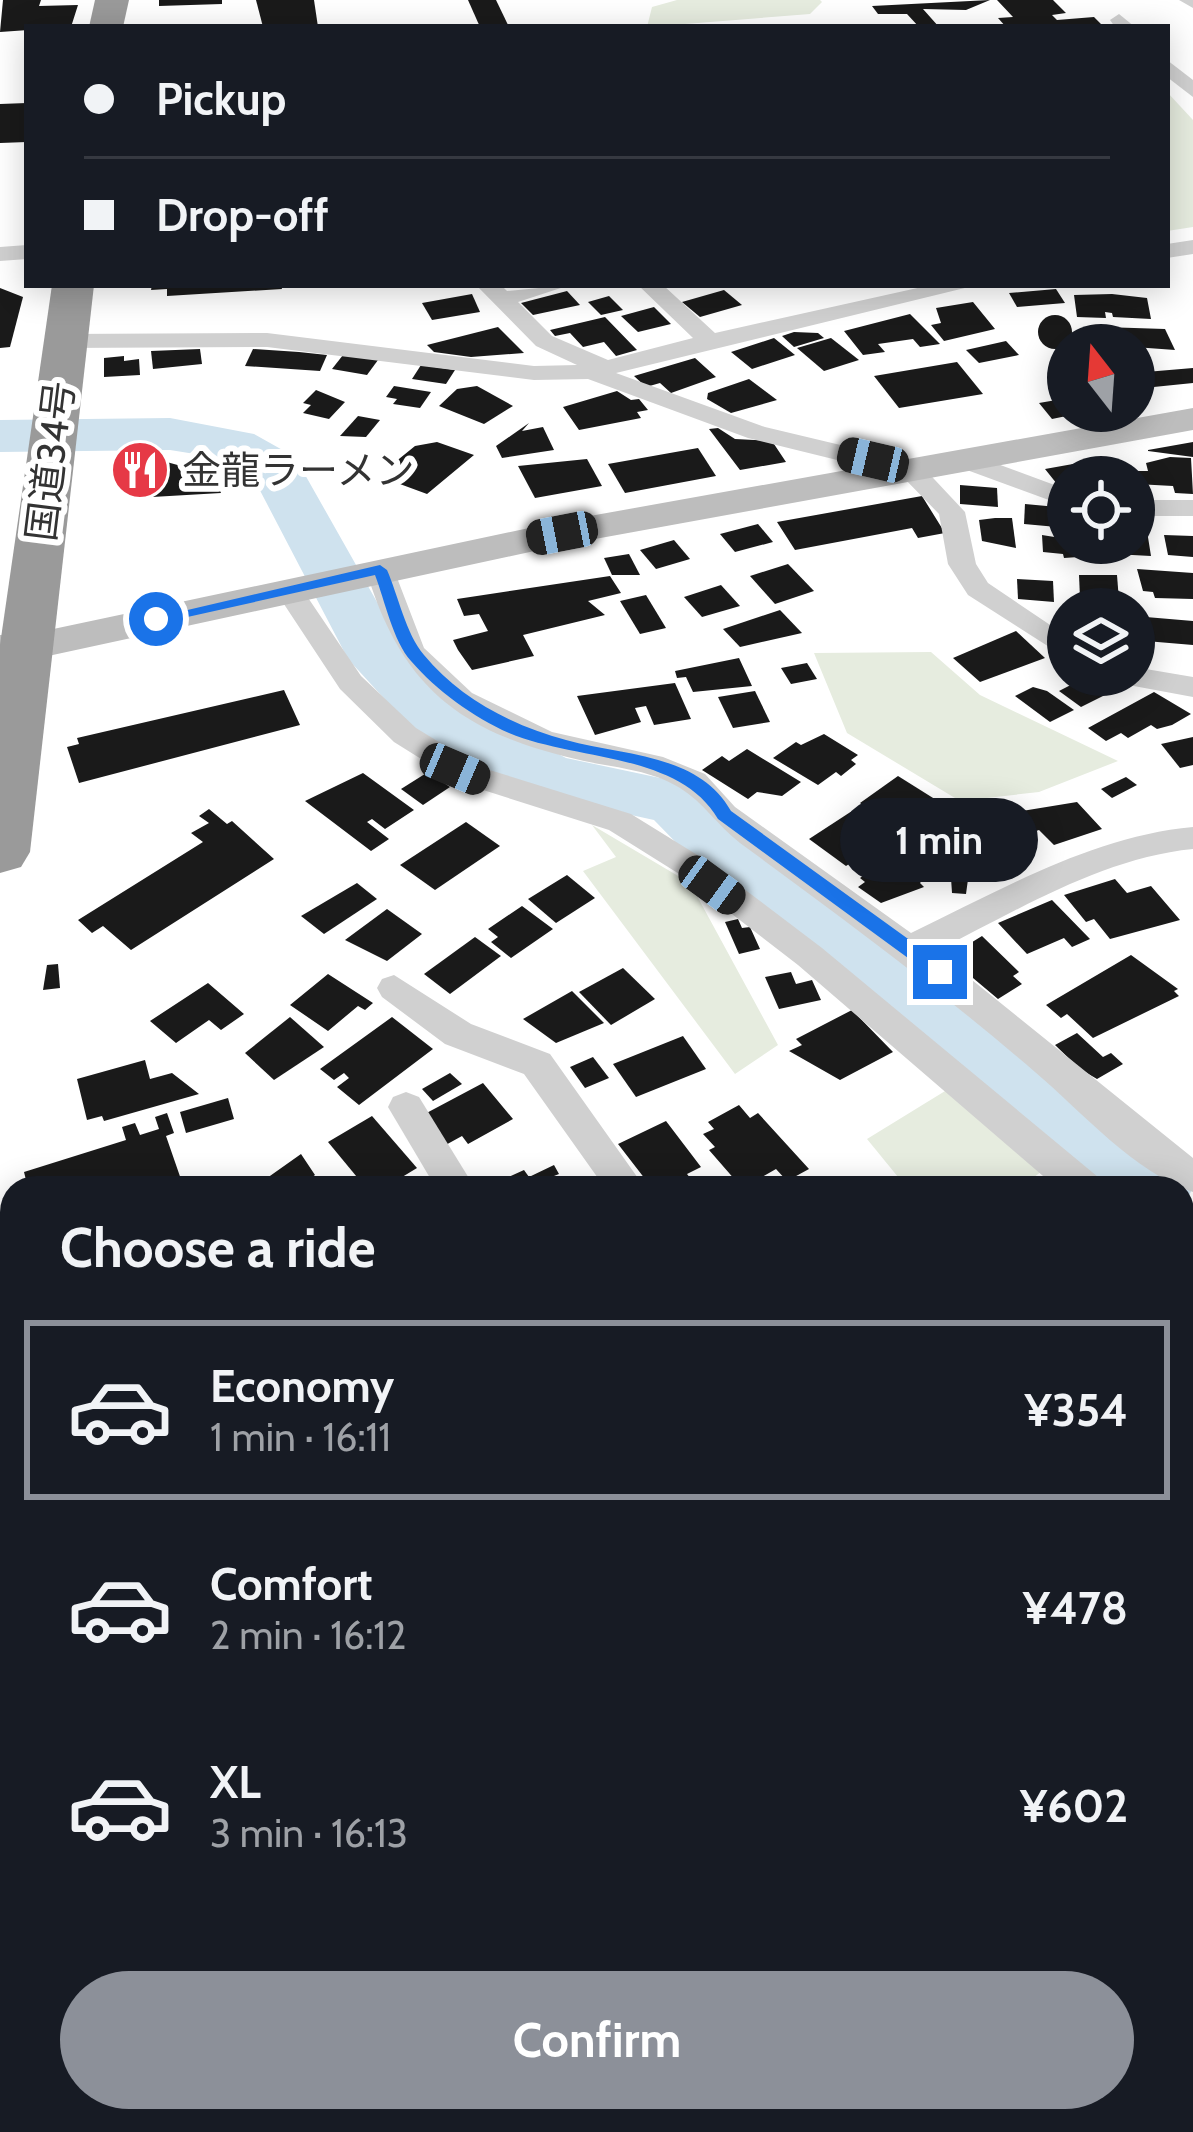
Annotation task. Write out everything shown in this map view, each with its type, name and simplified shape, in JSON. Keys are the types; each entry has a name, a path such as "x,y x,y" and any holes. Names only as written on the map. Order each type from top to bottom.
{"highway":[{"name":"国道34号","path":"0,852 8,653 52,462 72,288"}],"street":[{"path":"494,292 531,288"},
{"path":"653,288 710,341"},
{"path":"835,288 854,312"},
{"path":"63,341 266,340 534,373 597,370 953,288"},
{"path":"494,292 544,341 597,370 758,433 911,470 952,512 962,564 978,589 1047,636"},
{"path":"8,653 371,571 1193,419"},
{"path":"965,460 1047,491"},
{"path":"1155,508 1193,508"},
{"path":"371,571 415,656 470,705 514,729 563,745 676,771 713,795 724,815 909,949 1191,1176"},
{"path":"294,588 328,658 380,715 455,769 632,828 820,962 1069,1176"},
{"path":"1155,680 1193,687"},
{"path":"909,949 1058,878 1172,837 1193,838"},
{"path":"394,988 458,1034 537,1064 617,1176"},
{"path":"406,1107 449,1176"}],"shaded area":[{"path":"677,0 822,2 810,14 685,24 648,24 652,7"},
{"path":"1170,95 1193,120 1193,227 1170,231"},
{"path":"931,652 980,695 1118,761 1039,792 960,801 847,733 814,653"},
{"path":"592,825 690,883 778,1045 735,1074 583,871 616,857"},
{"path":"950,1088 1042,1171 1036,1176 897,1176 867,1139"}],"building":[{"path":"3,0 78,5 72,24 24,24 24,30 0,32"},
{"path":"159,0 222,0 222,4 159,6"},
{"path":"256,0 314,0 318,24 262,24"},
{"path":"468,0 496,0 508,24 479,24"},
{"path":"990,0 966,10 923,9 936,24 916,24 907,14 878,14 872,6"},
{"path":"997,0 1053,0 1066,13 1052,15 1057,20 1094,17 1101,24 1003,24 998,18 1013,17"},
{"path":"24,103 24,142 0,143 0,104"},
{"path":"0,288 23,297 10,347 0,348"},
{"path":"151,288 282,289 167,296 167,289"},
{"path":"1056,289 1065,303 1017,307 1009,293"},
{"path":"724,290 742,305 700,317 682,302"},
{"path":"567,291 580,305 533,315 521,303"},
{"path":"472,294 480,312 432,320 422,303"},
{"path":"1074,295 1147,298 1151,319 1113,317 1105,312 1106,318 1077,317"},
{"path":"609,296 623,310 601,315 588,302"},
{"path":"973,302 995,329 944,341 931,325 941,323 936,308"},
{"path":"654,307 671,324 638,332 621,316"},
{"path":"910,314 940,344 920,347 913,339 878,344 885,352 863,355 844,331"},
{"path":"1055,315 1070,324 1047,324 1047,347 1043,344 1038,332 1043,320"},
{"path":"605,317 637,350 616,356 604,342 583,347 570,333 555,336 550,330"},
{"path":"498,327 524,353 471,357 434,352 427,345"},
{"path":"1155,329 1165,329 1175,350 1155,349"},
{"path":"818,333 824,338 794,347 782,336"},
{"path":"774,338 795,355 752,369 731,352"},
{"path":"831,338 859,360 824,371 797,348"},
{"path":"1006,341 1019,355 979,363 966,350"},
{"path":"200,349 202,364 153,369 151,351"},
{"path":"253,349 327,355 320,371 245,366"},
{"path":"343,355 378,360 367,375 332,369"},
{"path":"124,356 124,361 139,359 140,375 104,377 104,358"},
{"path":"695,358 716,377 671,393 660,383 646,387 634,376"},
{"path":"957,362 983,394 899,408 874,376"},
{"path":"421,365 455,370 446,384 412,379"},
{"path":"1193,368 1193,383 1155,387 1155,371"},
{"path":"749,379 777,400 731,413 707,399 708,393"},
{"path":"394,386 431,392 420,408 393,404 397,399 386,397"},
{"path":"477,386 513,406 484,424 439,406 457,389"},
{"path":"316,390 345,402 329,419 303,413 311,405 303,403"},
{"path":"617,391 631,400 639,399 648,410 637,412 641,418 579,430 563,407"},
{"path":"358,416 380,420 366,437 340,436"},
{"path":"529,423 522,431 543,427 554,450 502,458 496,446"},
{"path":"718,428 735,439 772,441 786,462 740,470 709,429"},
{"path":"437,442 474,455 427,494 389,480 401,465 394,463 415,446"},
{"path":"1193,442 1193,457 1148,451 1148,450"},
{"path":"698,448 716,476 625,493 608,464"},
{"path":"1191,458 1193,494 1155,485 1155,461"},
{"path":"587,459 602,486 535,498 518,466"},
{"path":"163,461 214,475 221,493 135,498 138,463"},
{"path":"960,485 997,488 998,507 960,504"},
{"path":"922,496 945,533 918,538 912,528 795,550 777,522"},
{"path":"1025,504 1047,506 1047,526 1024,524"},
{"path":"1012,518 1016,548 982,541 979,520"},
{"path":"758,524 773,542 735,552 720,534"},
{"path":"1164,535 1193,536 1193,557 1168,555"},
{"path":"674,540 690,559 656,569 640,550"},
{"path":"629,554 640,575 612,575 604,558"},
{"path":"788,564 814,591 775,604 750,576"},
{"path":"1137,569 1193,573 1193,599 1155,598 1155,588 1142,588"},
{"path":"1079,575 1117,575 1118,588 1080,588"},
{"path":"610,576 621,593 588,601 605,615 523,635 534,656 472,670 453,640 488,631 479,614 464,616 457,599"},
{"path":"1017,579 1053,581 1053,588 1047,588 1047,601 1018,599"},
{"path":"721,585 740,606 702,617 684,597"},
{"path":"646,595 666,628 640,634 620,601"},
{"path":"780,610 802,633 740,647 723,629"},
{"path":"1155,618 1193,621 1193,645 1155,642"},
{"path":"1016,631 1045,658 980,682 953,658"},
{"path":"739,658 752,686 693,692 686,677 677,678 675,671"},
{"path":"807,663 817,679 791,684 781,668"},
{"path":"675,683 691,719 654,725 646,706 635,708 641,722 595,735 577,696"},
{"path":"1033,687 1074,710 1050,722 1015,696"},
{"path":"284,690 300,725 79,783 67,747 79,744 77,738"},
{"path":"755,691 770,722 733,728 718,697"},
{"path":"1155,693 1191,714 1172,725 1157,729 1151,725 1128,738 1121,733 1106,741 1088,728"},
{"path":"1066,696 1103,696 1081,707"},
{"path":"824,734 858,755 851,760 856,764 841,776 836,772 818,785 773,758 796,742 801,745"},
{"path":"1193,737 1193,765 1180,768 1161,744"},
{"path":"747,749 801,782 782,796 757,792 748,799 702,770 722,756 729,761"},
{"path":"428,772 450,787 423,805 401,789"},
{"path":"363,773 414,810 385,829 372,819 367,822 389,839 371,851 305,801"},
{"path":"898,776 949,808 901,836 860,803"},
{"path":"1126,777 1137,785 1112,798 1101,789"},
{"path":"1077,802 1102,829 1054,845 1039,830 1014,839 1026,855 969,872 966,894 952,893 950,863 957,862 949,845 969,832 961,822 967,815 1015,804 1022,811"},
{"path":"209,809 227,824 232,821 274,859 131,950 103,926 92,933 78,920 203,842 191,833 209,823 199,816"},
{"path":"852,811 889,837 846,866 809,839"},
{"path":"466,822 500,846 435,890 400,865"},
{"path":"903,847 936,864 920,883 924,887 881,903 858,887 865,882 860,878"},
{"path":"567,875 595,898 556,923 528,899"},
{"path":"1115,879 1127,893 1151,886 1180,920 1110,939 1094,919 1086,922 1064,895"},
{"path":"357,883 377,899 324,934 301,916"},
{"path":"1052,900 1090,939 1072,947 1064,938 1027,954 998,923"},
{"path":"522,906 553,929 511,958 491,942 498,937 488,929"},
{"path":"387,909 422,934 387,961 345,940"},
{"path":"738,919 742,928 750,927 760,949 739,954 725,922"},
{"path":"982,936 1019,972 1013,976 1022,984 998,999 948,957"},
{"path":"475,937 501,956 450,994 424,974"},
{"path":"1131,955 1178,989 1174,991 1179,996 1093,1038 1067,1014 1061,1018 1046,1005"},
{"path":"58,964 60,988 43,990 47,965"},
{"path":"623,968 655,999 611,1025 579,992"},
{"path":"791,972 796,984 812,980 821,1000 779,1009 765,977"},
{"path":"328,974 373,1003 365,1010 358,1006 328,1031 290,1005"},
{"path":"208,983 244,1014 221,1030 209,1020 176,1043 150,1021"},
{"path":"572,991 604,1023 556,1043 523,1019"},
{"path":"852,1010 893,1052 840,1080 789,1051 802,1045 796,1039"},
{"path":"290,1017 324,1047 274,1080 245,1053"},
{"path":"392,1017 433,1049 359,1105 337,1087 349,1078 344,1073 334,1080 320,1069"},
{"path":"1077,1033 1103,1057 1111,1053 1123,1064 1097,1079 1080,1069 1055,1045"},
{"path":"683,1036 706,1069 636,1097 613,1064"},
{"path":"593,1057 609,1078 585,1088 570,1067"},
{"path":"145,1060 150,1079 172,1073 199,1094 104,1121 102,1116 87,1120 77,1079"},
{"path":"450,1073 462,1084 433,1101 422,1089"},
{"path":"483,1083 513,1119 468,1144 462,1136 442,1147 419,1117"},
{"path":"228,1098 234,1119 186,1133 180,1112"},
{"path":"739,1105 750,1118 758,1113 809,1169 796,1176 782,1176 776,1169 764,1176 732,1176 709,1150 715,1147 703,1134 714,1129 708,1122"},
{"path":"167,1113 174,1133 166,1136 180,1176 25,1176 24,1172 126,1140 122,1127 135,1123 140,1135 159,1129 155,1117"},
{"path":"372,1116 417,1168 404,1176 356,1176 328,1142"},
{"path":"666,1121 701,1167 689,1176 643,1176 618,1144"},
{"path":"301,1154 315,1175 314,1176 270,1176"},
{"path":"554,1165 559,1174 554,1176 531,1176"}],"waterway":[{"path":"0,436 170,434 235,445 276,469 378,659 434,715 549,777 675,802 720,846 899,981 1139,1176"}],"place":[{"name":"金龍ラーメン","path":"140,470"}],"route":[{"path":"156,619 380,570 400,629 415,656 470,705 514,729 563,745 676,771 713,795 724,815 940,972"}]}
